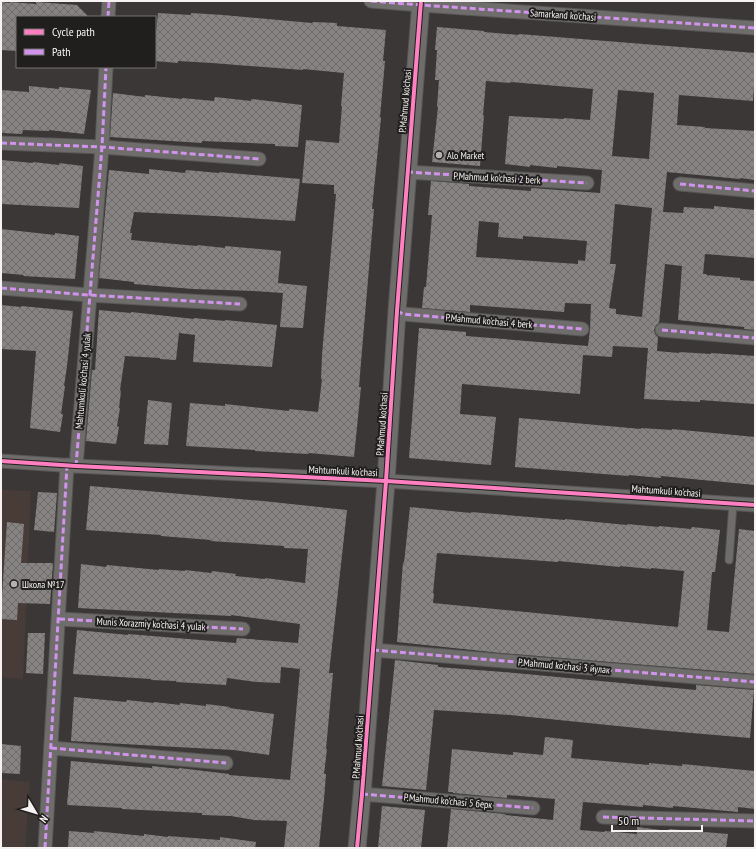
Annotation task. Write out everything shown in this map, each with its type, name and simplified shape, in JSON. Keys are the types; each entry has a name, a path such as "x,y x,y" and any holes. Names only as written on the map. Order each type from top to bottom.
{"street":[{"path":"108,16 109,1"},
{"name":"Samarkand ko'chasi","path":"371,1 421,3 755,28"},
{"name":"P.Mahmud ko'chasi","path":"357,848 386,481 407,172 421,3"},
{"name":"Mahtumkuli ko'chasi 4 yulak","path":"72,466 90,295 102,147 106,68"},
{"path":"1,143 102,147 259,159"},
{"name":"P.Mahmud ko'chasi 2 berk","path":"407,172 588,183"},
{"path":"680,184 755,191"},
{"path":"1,288 240,304"},
{"name":"P.Mahmud ko'chasi 4 berk","path":"397,311 403,314 582,329"},
{"path":"662,330 755,338"},
{"name":"Mahtumkuli ko'chasi","path":"1,461 72,466 386,481 755,505"},
{"path":"45,848 59,619 72,466"},
{"name":"Munis Xorazmiy ko'chasi 4 yulak","path":"59,619 243,629"},
{"name":"P.Mahmud ko'chasi 3 йулак","path":"372,650 755,682"},
{"path":"51,748 226,763"},
{"name":"P.Mahmud ko'chasi 5 берк","path":"362,794 533,808"},
{"path":"603,817 755,821"}],"lane":[{"path":"729,560 733,503"}],"shaded area":[{"name":"Школа №17","path":"1,490 31,491 23,679 1,677"},
{"path":"1,779 30,782 25,848 1,848"}],"building":[{"path":"1,2 36,4 36,2 77,5 88,16 16,16 16,51 1,50"},
{"path":"158,13 191,15 191,13 312,23 337,23 337,26 386,30 383,61 385,61 381,118 372,209 374,209 359,387 361,387 354,457 186,446 190,403 225,406 225,404 289,411 289,409 318,412 322,379 322,355 336,194 334,194 334,185 302,183 306,140 339,143 344,73 212,63 156,61"},
{"path":"437,27 519,35 755,53 753,101 679,95 677,125 755,131 755,180 667,172 663,212 683,213 684,207 714,209 714,206 755,210 755,258 705,254 703,274 755,281 755,330 744,329 744,327 678,320 682,266 665,264 659,323 656,325 654,330 658,337 657,351 755,356 755,404 700,400 700,402 644,399 648,348 613,346 612,357 583,355 580,394 462,384 460,414 496,417 491,465 409,458 419,328 466,332 466,336 588,346 590,329 591,304 565,303 564,312 470,305 470,312 422,308 424,287 426,287 432,215 428,215 431,181 531,191 531,188 600,193 602,170 557,166 557,168 530,165 530,167 505,164 509,116 590,120 593,89 511,82 486,81 480,166 432,162 438,107 439,80 435,80 437,50 435,50","holes":["618,90 654,93 649,159 612,156","615,204 652,208 642,317 616,314 616,309 609,308 616,264 610,264","479,221 499,223 498,237 523,239 523,236 587,241 585,261 578,260 578,264 476,257"]},
{"path":"29,86 91,90 84,134 49,130 23,130 22,134 1,133 1,90 29,92"},
{"path":"113,93 145,97 145,95 214,101 215,97 251,101 251,99 302,105 298,147 275,146 275,144 202,141 202,143 110,137"},
{"path":"1,160 59,165 59,163 83,166 79,208 1,204"},
{"path":"149,169 185,173 186,170 219,172 300,179 295,221 134,212 130,233 132,233 131,240 281,251 278,283 307,286 303,328 280,327 283,293 193,289 134,284 134,282 99,278 109,170 149,174"},
{"path":"1,229 79,236 75,279 23,276 24,275 1,273"},
{"path":"1,305 73,311 60,432 30,428 36,351 1,349"},
{"path":"99,310 277,325 272,367 193,362 195,335 179,333 176,360 125,356 120,390 120,408 117,426 119,427 116,444 86,441 92,370 95,370"},
{"path":"148,400 172,403 168,445 144,444"},
{"path":"519,418 641,429 672,429 755,437 755,485 661,476 661,478 515,467"},
{"path":"90,486 347,510 329,673 333,673 319,848 284,848 287,821 254,820 231,816 202,815 202,813 67,805 71,761 152,768 152,766 179,768 229,775 290,780 300,669 281,667 280,683 256,682 227,678 226,685 73,674 77,630 236,643 237,638 298,643 300,624 231,615 78,608 81,564 106,567 107,565 211,573 212,571 236,574 235,576 305,583 308,549 210,541 211,540 161,535 86,530"},
{"path":"38,492 57,493 54,532 34,530"},
{"path":"410,507 627,525 691,529 692,527 720,530 715,572 712,572 707,630 729,632 739,529 755,531 755,674 501,653 397,642 403,562 404,563","holes":["437,553 684,571 678,627 433,603"]},
{"path":"7,522 24,524 21,563 53,563 50,604 18,603 17,620 1,619 1,596"},
{"path":"28,633 45,633 43,674 26,673"},
{"path":"395,660 438,665 438,667 696,690 696,685 754,690 750,738 510,715 434,710 426,790 382,786"},
{"path":"74,697 180,705 180,703 206,706 206,704 274,714 269,755 234,750 71,741"},
{"path":"545,737 573,740 571,758 649,765 649,763 682,766 682,764 755,771 755,809 738,807 738,812 673,806 673,808 643,805 643,807 583,802 580,830 637,834 637,827 668,831 669,829 728,834 726,848 447,848 451,809 553,820 555,799 507,795 507,798 448,792 452,749 513,755 513,752 543,755"},
{"path":"1,744 21,746 20,774 1,773"},
{"path":"382,806 425,810 421,848 378,848"},
{"path":"69,831 94,833 94,831 144,836 144,834 220,840 220,837 256,842 255,848 68,848"}],"marked path":[{"path":"108,16 109,1"},
{"path":"371,1 755,28"},
{"path":"76,466 102,147 106,68"},
{"path":"1,143 102,147 259,159"},
{"path":"407,172 587,183"},
{"path":"680,184 755,191"},
{"path":"1,288 240,304"},
{"path":"397,311 403,314 582,329"},
{"path":"662,330 755,338"},
{"path":"45,848 67,465"},
{"path":"59,619 243,629"},
{"path":"373,650 755,682"},
{"path":"51,748 226,763"},
{"path":"362,794 533,808"},
{"path":"603,817 755,821"}],"cycle path":[{"path":"357,848 386,481 397,311 421,1"},
{"path":"1,461 386,481 755,505"}],"place":[{"name":"Alo Market","path":"439,155"},
{"name":"Школа №17","path":"14,584"}]}
